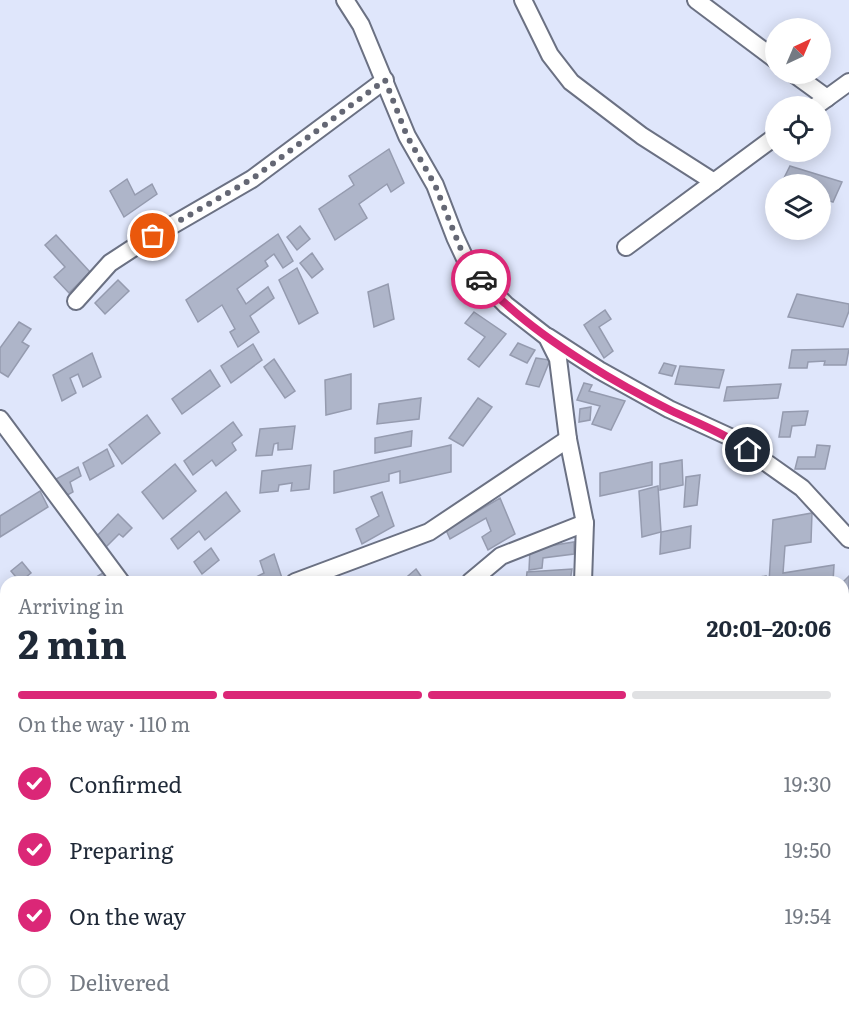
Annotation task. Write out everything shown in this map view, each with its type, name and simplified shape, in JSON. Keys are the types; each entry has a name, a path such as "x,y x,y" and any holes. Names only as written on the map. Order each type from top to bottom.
{"street":[{"path":"345,0 361,25 407,136 435,185 455,237 470,267 506,305 547,336 599,370 669,409 730,437 802,488 849,539"},
{"path":"523,0 550,55 571,82 642,136 714,182"},
{"path":"696,0 765,52"},
{"path":"76,301 110,263 252,179 385,80"},
{"path":"829,96 849,82"},
{"path":"804,84 815,96"},
{"path":"626,247 765,144"},
{"path":"547,336 558,358 568,439 585,523 583,576"},
{"path":"0,419 117,576"},
{"path":"311,576 429,532 568,439"},
{"path":"477,576 501,556 585,523"}],"building":[{"path":"389,149 404,183 391,192 387,184 359,204 367,218 335,240 319,209 354,185 349,176"},
{"path":"790,166 816,174 786,174"},
{"path":"127,179 135,195 152,184 157,194 124,217 110,191"},
{"path":"831,179 842,182 833,202 831,201"},
{"path":"300,226 310,239 297,250 287,237"},
{"path":"278,234 293,261 283,268 274,254 265,261 268,266 237,289 246,304 268,287 274,298 250,316 259,332 238,347 230,332 235,329 222,305 198,322 186,300"},
{"path":"56,235 90,272 69,293 54,277 65,267 45,245"},
{"path":"312,253 323,269 312,278 300,263"},
{"path":"297,268 318,313 299,324 279,280"},
{"path":"118,280 129,291 105,314 95,303"},
{"path":"388,284 394,319 374,327 368,292"},
{"path":"797,294 849,304 843,327 788,317"},
{"path":"605,310 611,319 599,327 613,351 604,358 584,325"},
{"path":"474,312 506,334 479,367 468,359 485,337 465,323"},
{"path":"19,322 31,329 22,342 29,346 8,377 0,372 0,348"},
{"path":"518,343 535,350 527,363 510,355"},
{"path":"253,344 262,360 231,383 221,366"},
{"path":"849,349 846,365 824,365 825,361 808,362 807,368 789,368 792,350"},
{"path":"92,353 101,377 83,387 78,374 70,378 76,393 62,401 53,375"},
{"path":"536,358 550,360 539,387 526,384"},
{"path":"274,359 295,391 285,398 264,367"},
{"path":"664,363 676,366 672,376 659,373"},
{"path":"680,366 724,370 719,388 675,384"},
{"path":"210,370 220,386 182,414 172,399"},
{"path":"351,374 351,409 326,415 325,380"},
{"path":"584,383 592,385 589,391 625,401 611,430 592,424 600,406 577,400"},
{"path":"781,384 778,398 724,401 727,387"},
{"path":"421,398 419,419 377,424 379,404"},
{"path":"478,398 492,407 463,446 449,438"},
{"path":"591,407 590,420 579,422 580,409"},
{"path":"808,411 805,425 792,426 790,437 779,437 783,412"},
{"path":"147,415 160,433 122,464 109,445"},
{"path":"233,422 242,435 232,443 236,450 216,466 212,460 193,475 184,461"},
{"path":"295,426 292,449 278,450 278,443 274,444 272,455 256,456 260,429"},
{"path":"412,431 411,446 375,453 375,438"},
{"path":"451,445 451,472 400,483 400,471 389,474 389,481 334,493 334,471"},
{"path":"817,445 830,446 825,469 795,469 798,457 815,457"},
{"path":"107,449 114,466 90,480 83,463"},
{"path":"682,460 683,485 660,490 660,464"},
{"path":"652,462 652,485 600,496 600,473"},
{"path":"175,464 196,491 163,519 142,492"},
{"path":"311,465 309,489 291,491 292,483 279,485 278,491 260,493 262,471"},
{"path":"78,467 81,476 70,482 73,492 64,497 56,479"},
{"path":"700,475 697,505 684,507 686,477"},
{"path":"658,486 661,532 642,537 639,491"},
{"path":"40,491 48,507 0,537 0,516"},
{"path":"226,492 240,511 205,540 199,531 178,549 171,539"},
{"path":"382,492 394,526 362,544 356,529 379,516 371,497"},
{"path":"500,498 515,534 488,550 482,537 491,531 486,518 450,539 446,530"},
{"path":"812,513 811,542 785,546 783,573 834,565 833,576 769,576 773,520"},
{"path":"118,514 132,528 123,537 119,534 106,547 96,537"},
{"path":"691,526 690,548 660,554 661,532"},
{"path":"574,542 574,554 543,558 542,568 529,570 530,549"},
{"path":"211,548 219,560 202,574 194,562"},
{"path":"274,554 281,576 258,576 264,573 260,561"},
{"path":"22,562 31,573 27,576 15,576 11,571"},
{"path":"416,569 421,576 408,576"},
{"path":"572,569 571,576 527,576 527,572"},
{"path":"106,571 108,576 98,576"}],"way so far":[{"path":"153,236 252,179 385,80 407,136 435,185 462,252 470,267 481,279"}],"route":[{"path":"481,279 506,305 547,336 599,370 669,409 730,437 748,450"}]}
